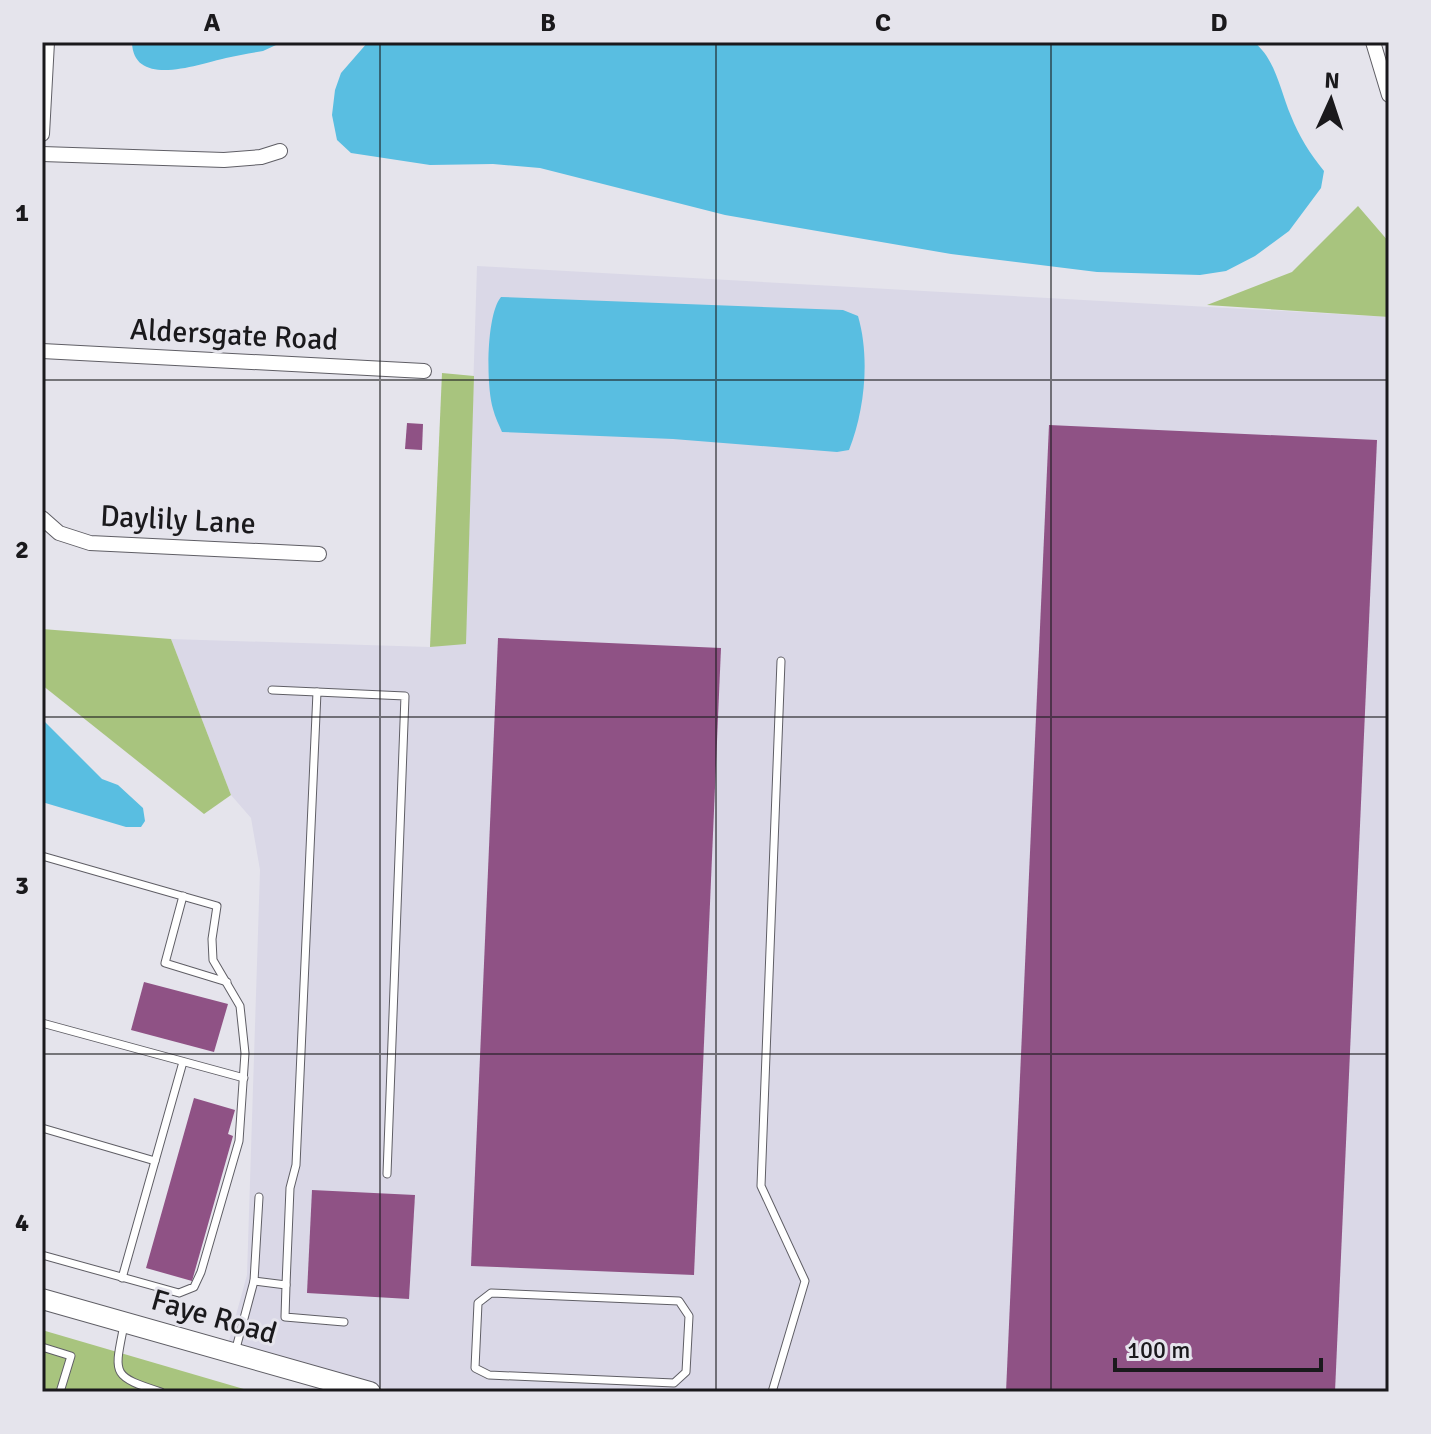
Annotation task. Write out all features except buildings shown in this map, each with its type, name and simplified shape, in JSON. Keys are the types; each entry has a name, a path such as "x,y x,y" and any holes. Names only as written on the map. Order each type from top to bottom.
{"street":[{"path":"42,134 47,42"},
{"path":"1373,42 1389,95"},
{"path":"42,154 224,160 261,157 280,151"},
{"name":"Aldersgate Road","path":"42,351 424,371"},
{"name":"Daylily Lane","path":"42,518 59,533 90,543 319,554"},
{"name":"Faye Road","path":"42,1299 370,1392"}],"lane":[{"path":"772,1392 805,1281 761,1186 781,661"},
{"path":"272,690 405,696 387,1174"},
{"path":"317,692 296,1165 290,1188 285,1317 344,1322"},
{"path":"42,856 217,906 212,939 213,960 240,1006 245,1053 239,1141 194,1287 179,1293 42,1255"},
{"path":"183,896 165,963 228,982"},
{"path":"42,1023 244,1078"},
{"path":"122,1278 183,1062"},
{"path":"42,1128 155,1161"},
{"path":"234,1354 254,1281 259,1197"},
{"path":"254,1281 286,1285"},
{"path":"491,1293 679,1301 689,1316 686,1372 674,1383 579,1380 489,1375 475,1368 478,1303 491,1293"},
{"path":"124,1323 119,1371 127,1381 161,1392"},
{"path":"42,1347 71,1356 60,1392"},
{"path":"579,1380 579,1392"},
{"path":"124,1392 127,1381"}],"shaded area":[{"path":"477,266 1389,317 1389,1392 398,1392 228,1344 247,1275 260,870 251,818 231,795 171,639 430,647 465,643"}],"green space":[{"path":"1358,206 1389,242 1389,317 1207,305 1292,272"},
{"path":"442,373 474,376 466,644 430,647"},
{"path":"42,629 171,639 231,795 204,814 42,685"},
{"path":"42,1330 254,1392 42,1392"}],"water":[{"path":"132,42 277,42 263,51 169,70 143,65 135,56"},
{"path":"368,42 1254,42 1268,58 1298,131 1324,171 1321,188 1289,231 1255,256 1226,271 1200,275 1097,272 951,254 725,215 540,168 493,164 430,165 351,153 337,140 332,115 335,90 341,73"},
{"path":"501,297 843,310 858,316 864,349 864,383 859,418 849,450 837,452 673,439 502,432 491,398 488,368 492,319"},
{"path":"42,719 102,779 118,785 143,808 145,821 141,827 126,827 42,802"}]}
